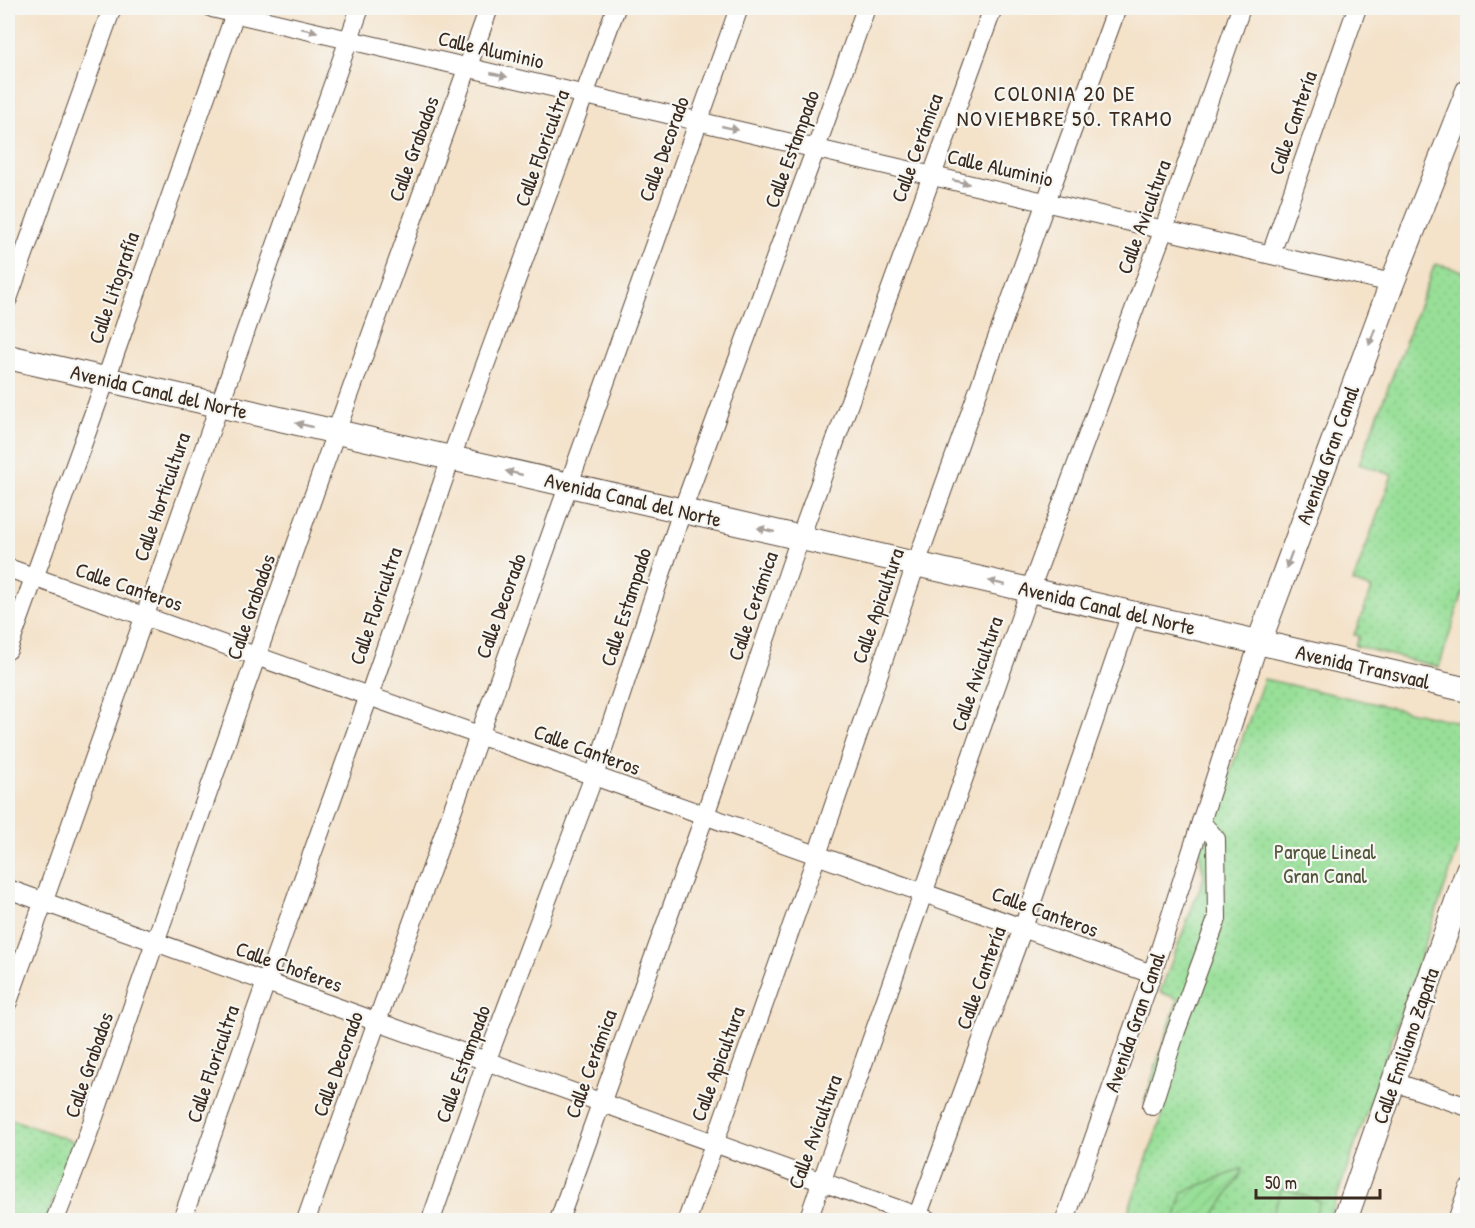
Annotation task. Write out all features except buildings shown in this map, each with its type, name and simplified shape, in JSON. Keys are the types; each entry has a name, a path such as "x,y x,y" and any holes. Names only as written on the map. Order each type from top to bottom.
{"main road":[{"name":"Avenida Gran Canal","path":"1259,642 1392,282 1467,92"},
{"name":"Avenida Canal del Norte","path":"8,357 1259,642"},
{"name":"Avenida Transvaal","path":"1259,642 1458,689"},
{"name":"Calle Emiliano Zapata","path":"1345,1221 1467,870"}],"street":[{"path":"8,299 112,8"},
{"name":"Calle Aluminio","path":"212,8 236,10 585,95 1392,282"},
{"name":"Calle Horticultura","path":"8,1002 360,8"},
{"name":"Calle Grabados","path":"55,1221 86,1140 336,432 489,8"},
{"name":"Calle Floricultra","path":"182,1221 451,458 616,8"},
{"name":"Calle Decorado","path":"306,1221 739,8"},
{"name":"Calle Estampado","path":"431,1221 486,1062 594,776 682,511 866,8"},
{"name":"Calle Cerámica","path":"559,1221 705,815 801,538 993,8"},
{"name":"Calle Apicultura","path":"687,1221 817,855 916,564 1118,8"},
{"name":"Calle Avicultura","path":"808,1221 1030,590 1164,230 1241,8"},
{"name":"Calle Cantería","path":"1271,254 1358,8"},
{"name":"Calle Litografía","path":"8,650 236,10"},
{"name":"Calle Canteros","path":"8,568 1152,974"},
{"name":"Calle Cantería","path":"920,1219 1131,613"},
{"name":"Avenida Gran Canal","path":"1065,1221 1152,974 1259,642"},
{"name":"Avenida Gran Canal","path":"1152,1106 1176,1030 1217,919 1216,839 1201,822"},
{"name":"Calle Choferes","path":"8,889 920,1219"},
{"path":"1394,1082 1467,1107"},
{"path":"1457,1221 1467,1189"}],"green space":[{"path":"1435,264 1468,272 1467,580 1439,667 1355,646 1359,636 1354,635 1372,589 1353,582 1392,475 1359,464"},
{"name":"Parque Lineal Gran Canal","path":"1264,679 1467,724 1467,823 1329,1220 1125,1220 1164,1111 1144,1103 1178,999 1160,992 1204,877 1199,849 1217,808"},
{"path":"8,1118 75,1142 46,1220 8,1220"},
{"path":"1242,1169 1211,1220 1175,1220 1183,1192"},
{"path":"1282,1188 1320,1201 1313,1220 1270,1220"}],"district":[{"name":"COLONIA 20 DE NOVIEMBRE 5O. TRAMO","path":"1065,106"}]}
